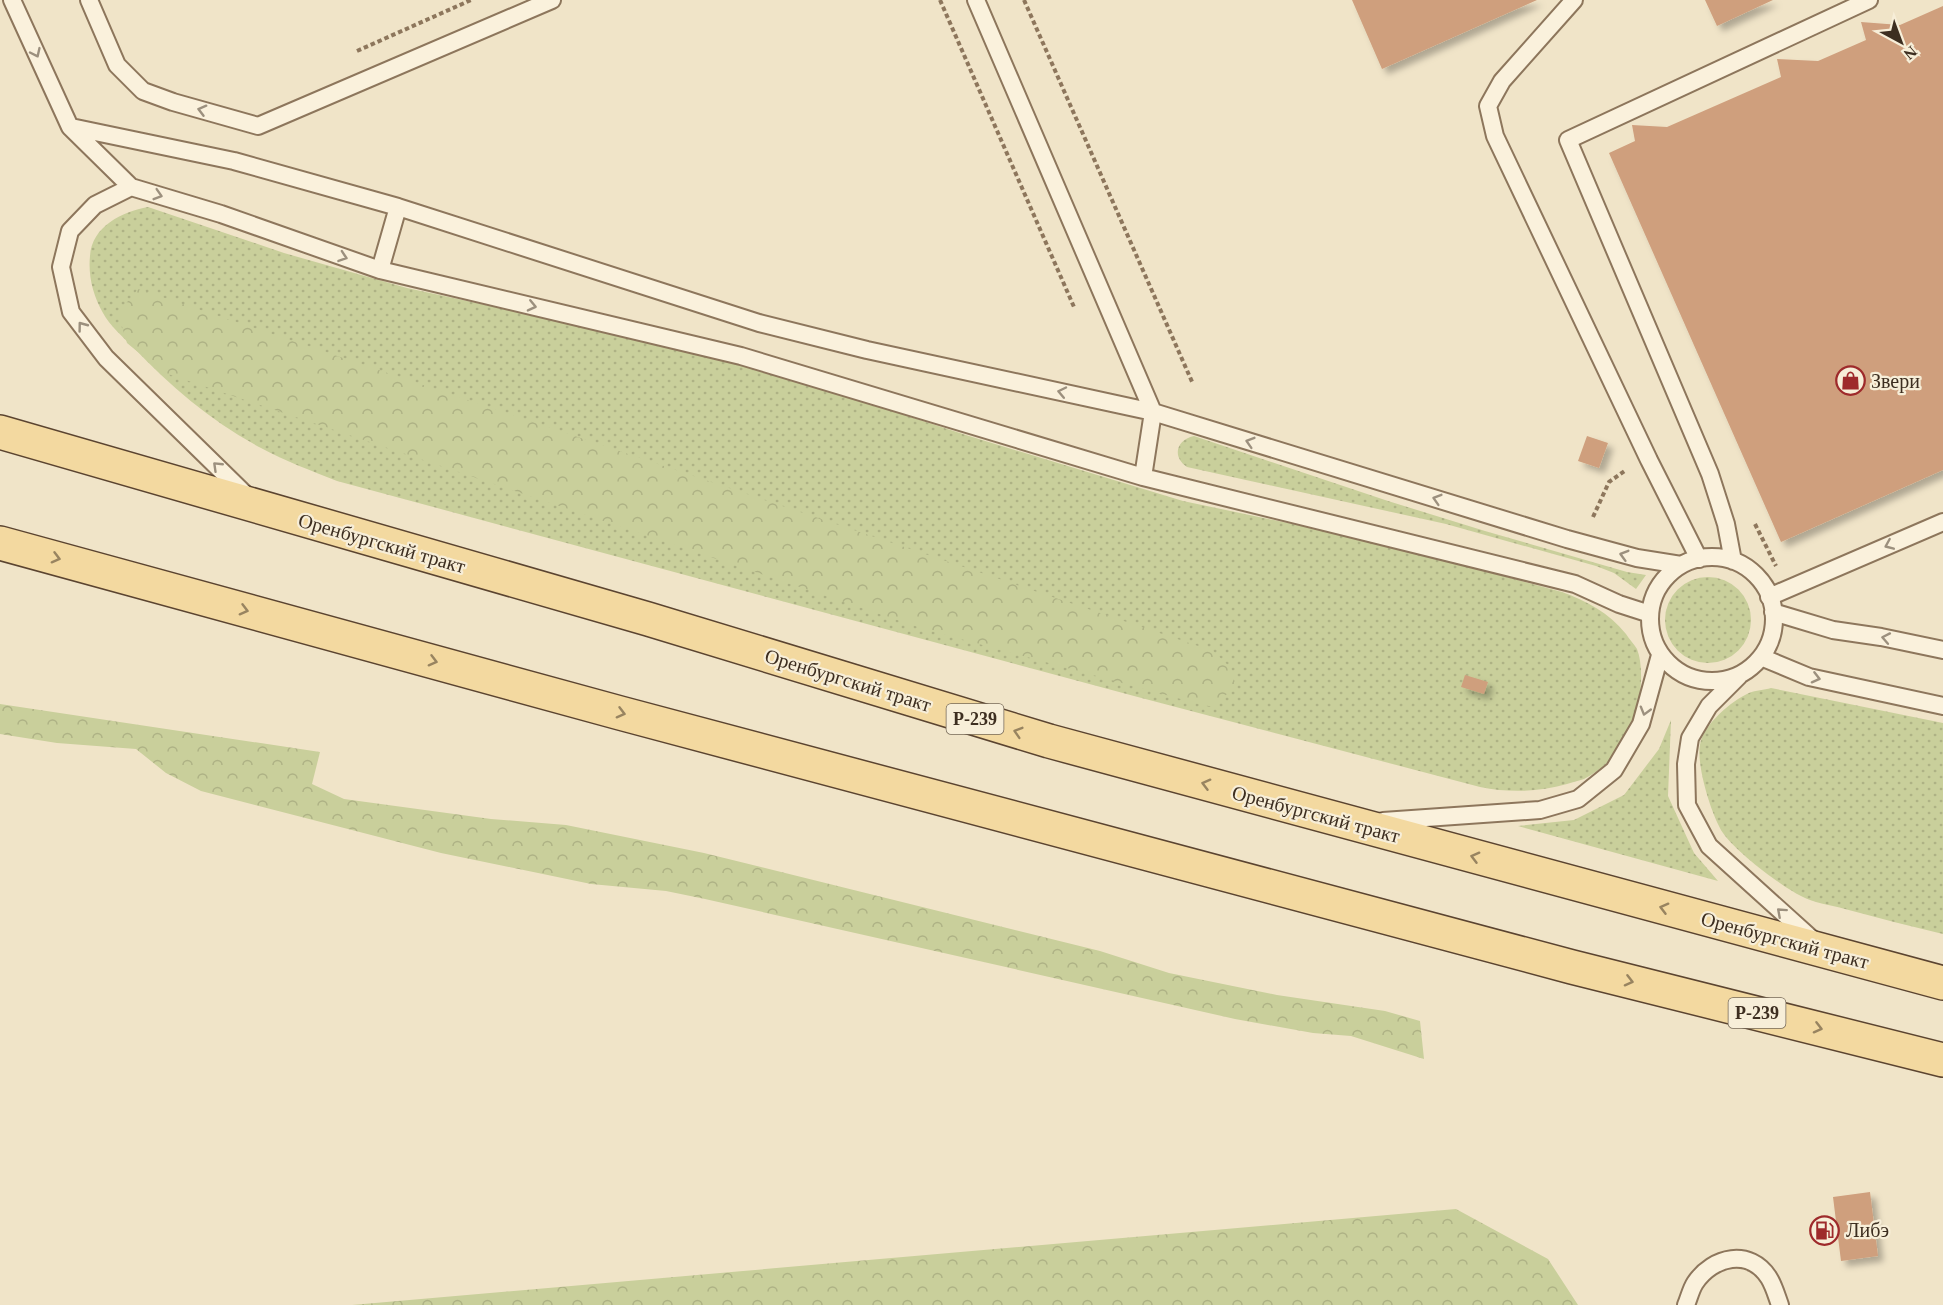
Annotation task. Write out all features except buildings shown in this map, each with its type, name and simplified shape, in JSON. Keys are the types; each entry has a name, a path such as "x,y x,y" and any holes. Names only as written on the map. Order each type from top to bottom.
{"main road":[{"name":"Оренбургский тракт","path":"4,432 648,619 1049,741 1943,983"},
{"name":"Р-239","path":"0,543 620,713 1572,967 1943,1060"}],"lane":[{"path":"12,0 70,127 131,187 220,214 380,270 741,356 1143,477 1575,584 1619,604 1650,614"},
{"path":"89,0 117,64 143,91 258,126 552,0"},
{"path":"976,0 1153,412 1143,477"},
{"path":"1574,0 1502,81 1488,106 1495,136 1643,449 1699,559"},
{"path":"1733,561 1726,524 1710,474 1568,140 1869,0"},
{"path":"70,127 234,161 398,207 759,323 867,350 1153,412 1567,539 1637,558 1681,565"},
{"path":"131,187 95,205 70,231 61,267 71,312 106,358 258,507"},
{"path":"380,270 398,207"},
{"path":"1771,605 1943,522"},
{"path":"1742,673 1711,682 1691,678 1674,669 1660,655 1650,628 1650,614 1655,594 1666,578 1681,565 1699,559 1716,558 1733,561 1748,570 1761,582 1771,605 1773,628 1769,643 1761,657 1709,706 1690,738 1686,764 1687,805 1709,846 1825,951"},
{"path":"1771,605 1833,630 1943,650"},
{"path":"1352,824 1540,810 1578,799 1614,770 1641,724 1660,655"},
{"path":"1761,657 1809,677 1943,706"},
{"path":"1686,1305 1695,1284 1712,1265 1734,1258 1751,1260 1769,1278 1780,1305"}],"path":[{"path":"350,54 471,0"},
{"path":"940,0 1074,307"},
{"path":"1024,0 1192,384"},
{"path":"1752,517 1776,567 1787,565"}],"green space":[{"path":"148,207 284,253 407,288 679,347 791,378 969,436 1183,501 1378,542 1562,592 1580,599 1605,614 1626,634 1637,649 1641,682 1635,718 1623,744 1614,756 1603,767 1584,779 1534,790 1513,791 1480,787 337,481 270,453 226,427 162,376 116,331 106,318 92,285 90,256 92,245 96,236 110,222"},
{"path":"138,289 1213,651 1231,668 1235,688 1210,707 924,629 162,372 127,343 118,313"},
{"path":"1194,436 1485,531 1627,572 1646,575 1636,589 1614,573 1596,566 1446,524 1187,467 1179,458 1178,449 1183,441"},
{"path":"1700,577 1716,577 1739,589 1748,603 1751,620 1748,637 1739,651 1716,663 1700,663 1684,656 1672,644 1665,628 1665,612 1672,596 1684,584"},
{"path":"1771,688 1943,723 1943,934 1806,898 1782,885 1759,868 1723,833 1710,803 1700,765 1702,737 1719,714 1734,702 1752,692"},
{"path":"0,704 320,752 312,784 344,799 491,819 566,825 704,853 1100,951 1169,973 1277,995 1385,1011 1420,1021 1424,1059 1351,1036 1313,1033 1235,1019 705,899 666,891 591,884 441,853 201,791 166,773 136,749 57,743 0,734"},
{"path":"1671,720 1668,796 1694,853 1718,881 1518,826 1574,820 1624,795 1659,749"},
{"path":"1456,1209 1548,1259 1578,1305 352,1305"}],"place":[{"name":"Звери","path":"1850,381"},
{"name":"Либэ","path":"1825,1230"}]}
